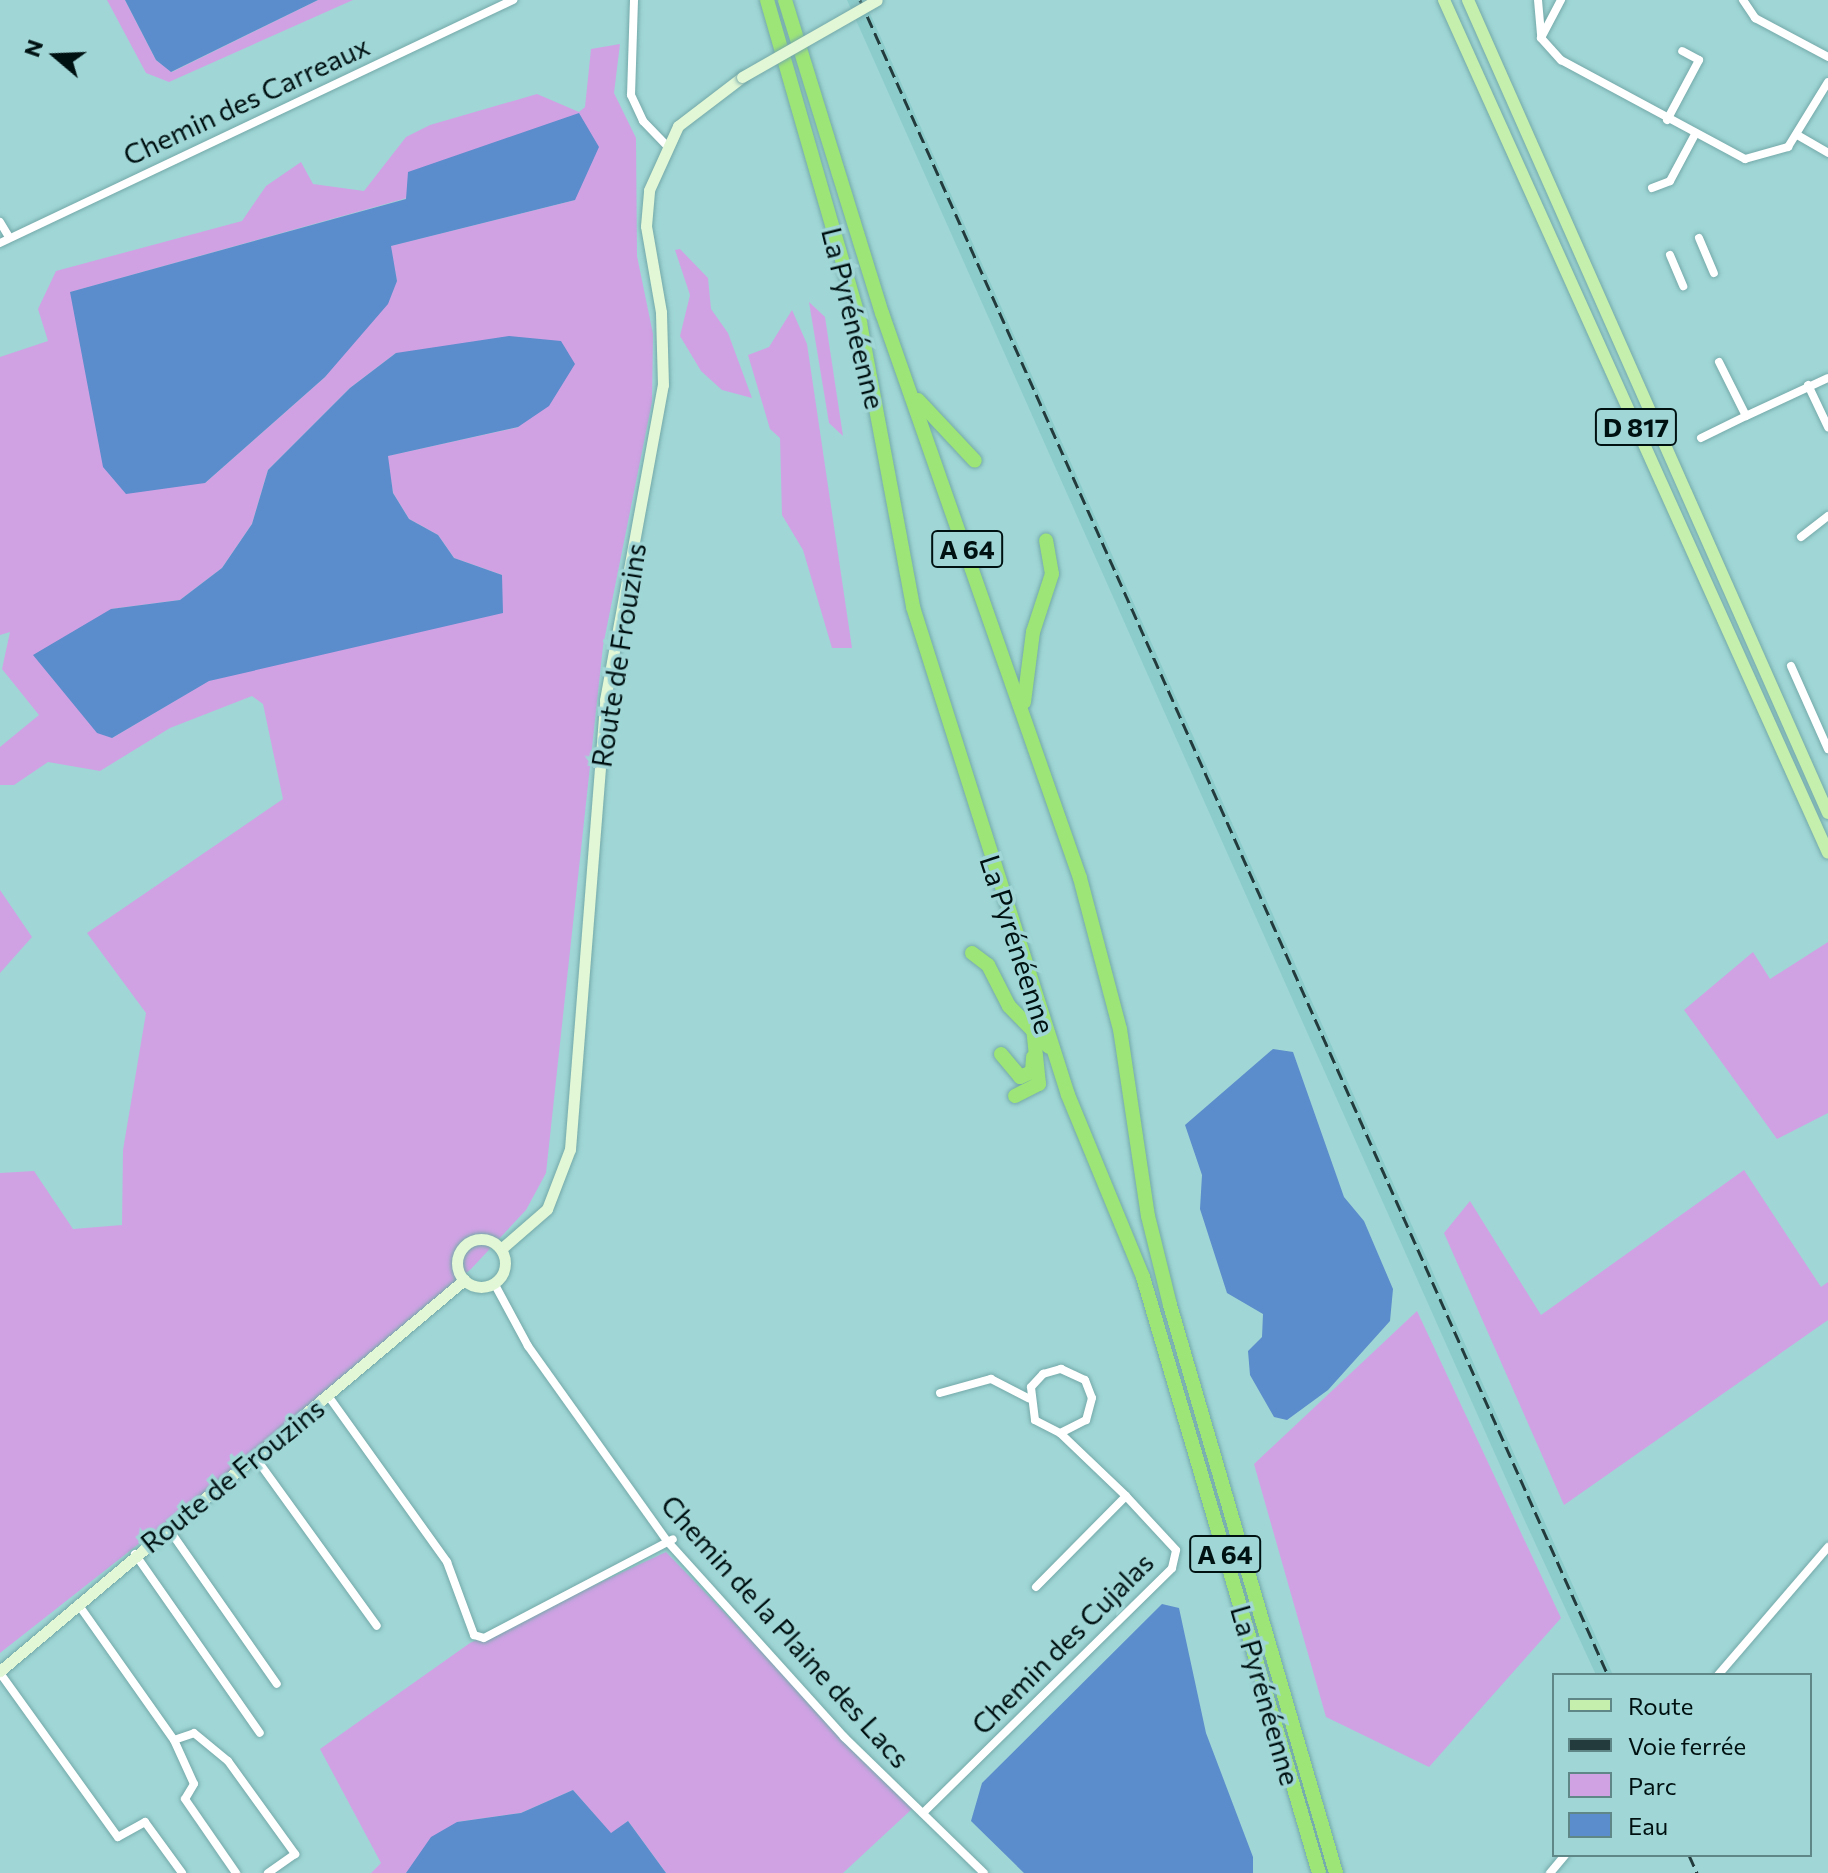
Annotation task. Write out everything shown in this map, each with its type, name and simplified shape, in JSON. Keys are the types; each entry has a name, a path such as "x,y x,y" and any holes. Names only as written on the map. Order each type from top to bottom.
{"highway":[{"name":"La Pyrénéenne","path":"767,0 860,323 913,607 1053,1052 1143,1277 1319,1873"},
{"name":"La Pyrénéenne","path":"785,0 910,390 1023,706 1120,1029 1148,1216 1170,1305 1336,1873"},
{"path":"910,390 975,461"},
{"path":"1023,706 1033,632 1052,574 1046,541"},
{"path":"972,953 988,965 1033,1054 1039,1084 1015,1096"},
{"path":"1001,1054 1020,1077 1032,1072 1032,988"},
{"path":"1009,1006 1053,1052"}],"main road":[{"name":"Route de Frouzins","path":"501,1249 547,1209 570,1149 605,700 663,385 663,325 645,216 666,145 693,110 742,77 877,0"},
{"name":"D 817","path":"1444,0 1828,853"},
{"name":"D 817","path":"1468,0 1828,813"},
{"path":"489,1239 501,1249 505,1264 494,1283 478,1287 464,1280 457,1265 466,1243 489,1239"},
{"name":"Route de Frouzins","path":"0,1672 135,1554 329,1397 464,1280"}],"street":[{"name":"Chemin des Carreaux","path":"0,243 513,0"},
{"path":"634,0 631,95 643,121 666,145"},
{"path":"1538,0 1541,38 1561,60 1694,136 1745,159 1788,147 1799,136 1828,82"},
{"path":"1541,38 1561,0"},
{"path":"1743,0 1755,18 1828,57"},
{"path":"1667,120 1699,60 1682,51"},
{"path":"1652,188 1670,181 1694,136"},
{"path":"1799,136 1828,153"},
{"path":"0,222 9,237"},
{"path":"1699,238 1714,273"},
{"path":"1670,255 1683,286"},
{"path":"1719,362 1746,416"},
{"path":"1701,438 1828,378"},
{"path":"1808,385 1828,427"},
{"path":"1801,537 1828,516"},
{"path":"1791,666 1828,749"},
{"name":"Chemin de la Plaine des Lacs","path":"494,1283 528,1346 670,1541 844,1737 984,1873"},
{"path":"1028,1398 1035,1381 1050,1370 1067,1369 1085,1380 1091,1409 1078,1428 1060,1433"},
{"name":"Chemin des Cujalas","path":"923,1813 1172,1568 1176,1550 1126,1496 1060,1433 1039,1425 1028,1398 991,1379 940,1393"},
{"path":"329,1397 447,1562 474,1635 484,1638 670,1541"},
{"path":"255,1457 377,1626"},
{"path":"1036,1587 1126,1496"},
{"path":"168,1528 277,1684"},
{"path":"1720,1673 1828,1547"},
{"path":"135,1554 260,1733"},
{"path":"78,1604 174,1740 194,1784 185,1799 236,1873"},
{"path":"0,1672 118,1837 145,1822 182,1873"},
{"path":"174,1740 194,1733 228,1761 287,1842 295,1854 268,1873"},
{"path":"1550,1873 1563,1857"}],"shaded area":[{"path":"847,0 864,0 1612,1673 1595,1673"}],"green space":[{"path":"107,0 125,0 156,60 172,72 318,0 353,0 169,82 146,73"},
{"path":"620,44 614,93 636,138 637,256 653,334 652,402 603,646 546,1173 526,1210 471,1269 267,1443 0,1653 0,1173 34,1171 73,1229 122,1225 123,1150 146,1013 87,933 283,799 263,704 252,696 170,728 100,771 48,762 14,785 0,785 0,747 39,715 2,669 10,632 0,635 0,357 48,341 38,309 56,271 242,221 266,186 301,162 313,184 364,191 406,137 430,125 537,94 579,112 585,107 591,49","holes":["407,198 575,200 390,246 397,281 325,377 205,483 71,292","396,353 519,427 387,456 393,493 409,519 438,535 454,558 502,575 294,659 208,681 112,738 111,609 180,600 222,568 252,524 268,470 350,388"]},
{"path":"680,249 708,278 711,309 728,333 752,398 722,390 701,371 680,336 690,295 675,250"},
{"path":"809,302 825,317 843,436 829,423"},
{"path":"792,310 807,344 852,648 832,648 803,550 782,515 780,438 770,429 748,355 769,347"},
{"path":"0,890 32,937 0,973"},
{"path":"1828,942 1828,1113 1777,1139 1684,1010 1753,952 1770,979"},
{"path":"1744,1170 1821,1287 1828,1282 1828,1320 1564,1505 1444,1233 1470,1201 1541,1315"},
{"path":"1417,1311 1561,1618 1429,1767 1326,1717 1254,1464"},
{"path":"666,1552 913,1808 843,1873 666,1873 628,1821 611,1834 573,1790 521,1813 457,1822 406,1873 371,1873 381,1863 320,1749 470,1643"}],"water":[{"path":"125,0 318,0 171,72 156,60"},
{"path":"579,113 599,147 575,200 391,246 397,281 388,304 325,377 205,483 126,494 103,467 70,292 406,199 408,172"},
{"path":"509,336 561,341 575,364 549,406 518,427 388,456 393,493 409,519 438,535 454,558 502,575 503,613 209,681 112,738 97,733 33,655 111,609 180,600 222,568 252,524 268,470 350,388 396,353"},
{"path":"1273,1049 1293,1052 1344,1197 1364,1221 1393,1289 1390,1321 1328,1390 1287,1420 1274,1417 1250,1375 1248,1351 1262,1337 1263,1314 1227,1293 1200,1209 1202,1175 1185,1125"},
{"path":"1162,1604 1179,1608 1206,1733 1253,1857 1253,1873 1024,1873 971,1821 982,1783"},
{"path":"573,1790 611,1833 628,1821 666,1873 406,1873 431,1837 457,1822 521,1813"}],"railway":[{"path":"860,0 1607,1673"},
{"path":"1690,1857 1697,1873"}]}
